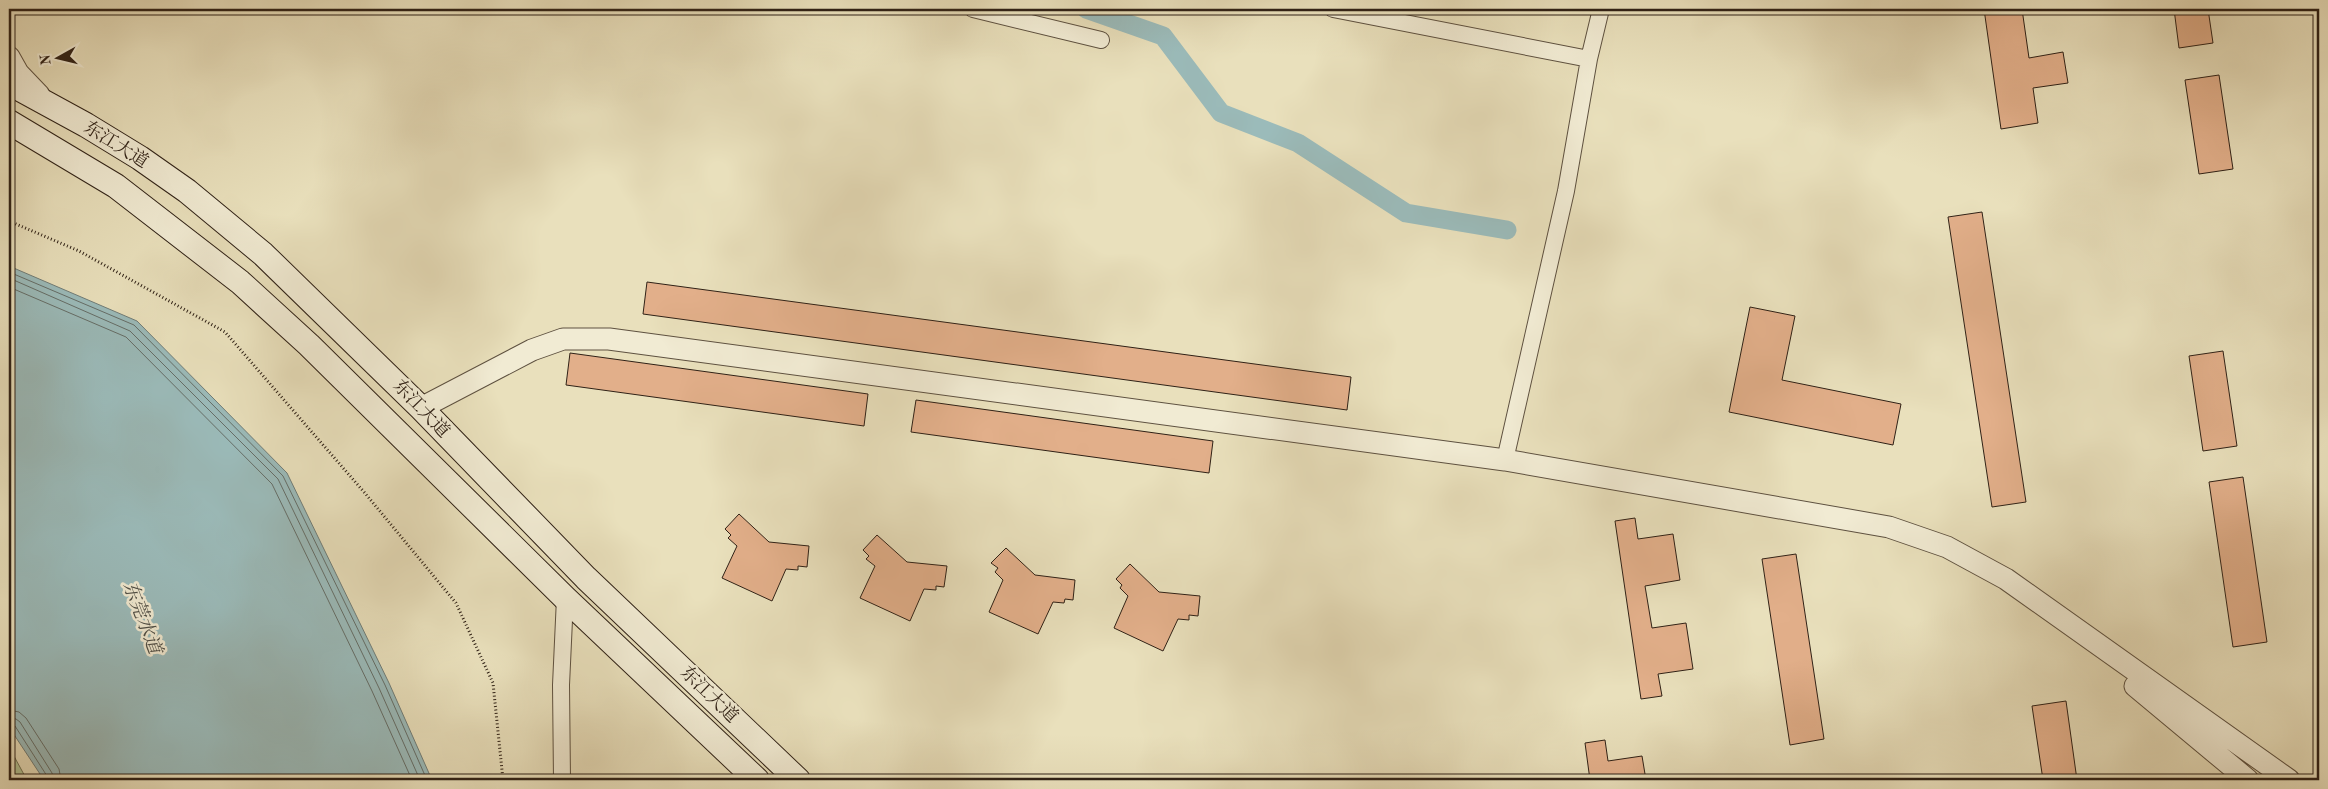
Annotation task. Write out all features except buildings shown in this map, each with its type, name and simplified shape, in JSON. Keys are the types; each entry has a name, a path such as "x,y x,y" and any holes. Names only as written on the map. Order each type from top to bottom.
{"main road":[{"name":"东江大道","path":"9,83 132,154 188,191 264,254 421,408 586,578 798,780"},
{"name":"东江大道","path":"9,122 116,186 240,282 309,345 565,598 757,780"}],"street":[{"path":"973,9 1101,40"},
{"path":"1333,9 1589,59"},
{"path":"1505,460 1566,192 1589,59 1601,9"},
{"path":"9,57 18,74 48,104"},
{"path":"421,408 532,350 563,339 609,339 1505,460 1889,527 1947,547 2006,579 2289,780"},
{"path":"2006,579 2248,780"},
{"path":"562,780 561,685 565,598"}],"path":[{"path":"9,221 79,250 226,332 364,492 456,603 493,683 503,780"}],"green space":[{"path":"9,747 27,780 9,780"}],"water":[{"name":"东莞水道","path":"9,266 137,321 287,473 389,683 432,780 44,780 9,727"}],"waterway":[{"path":"1086,9 1163,36 1221,113 1298,143 1406,213 1507,230"}]}
